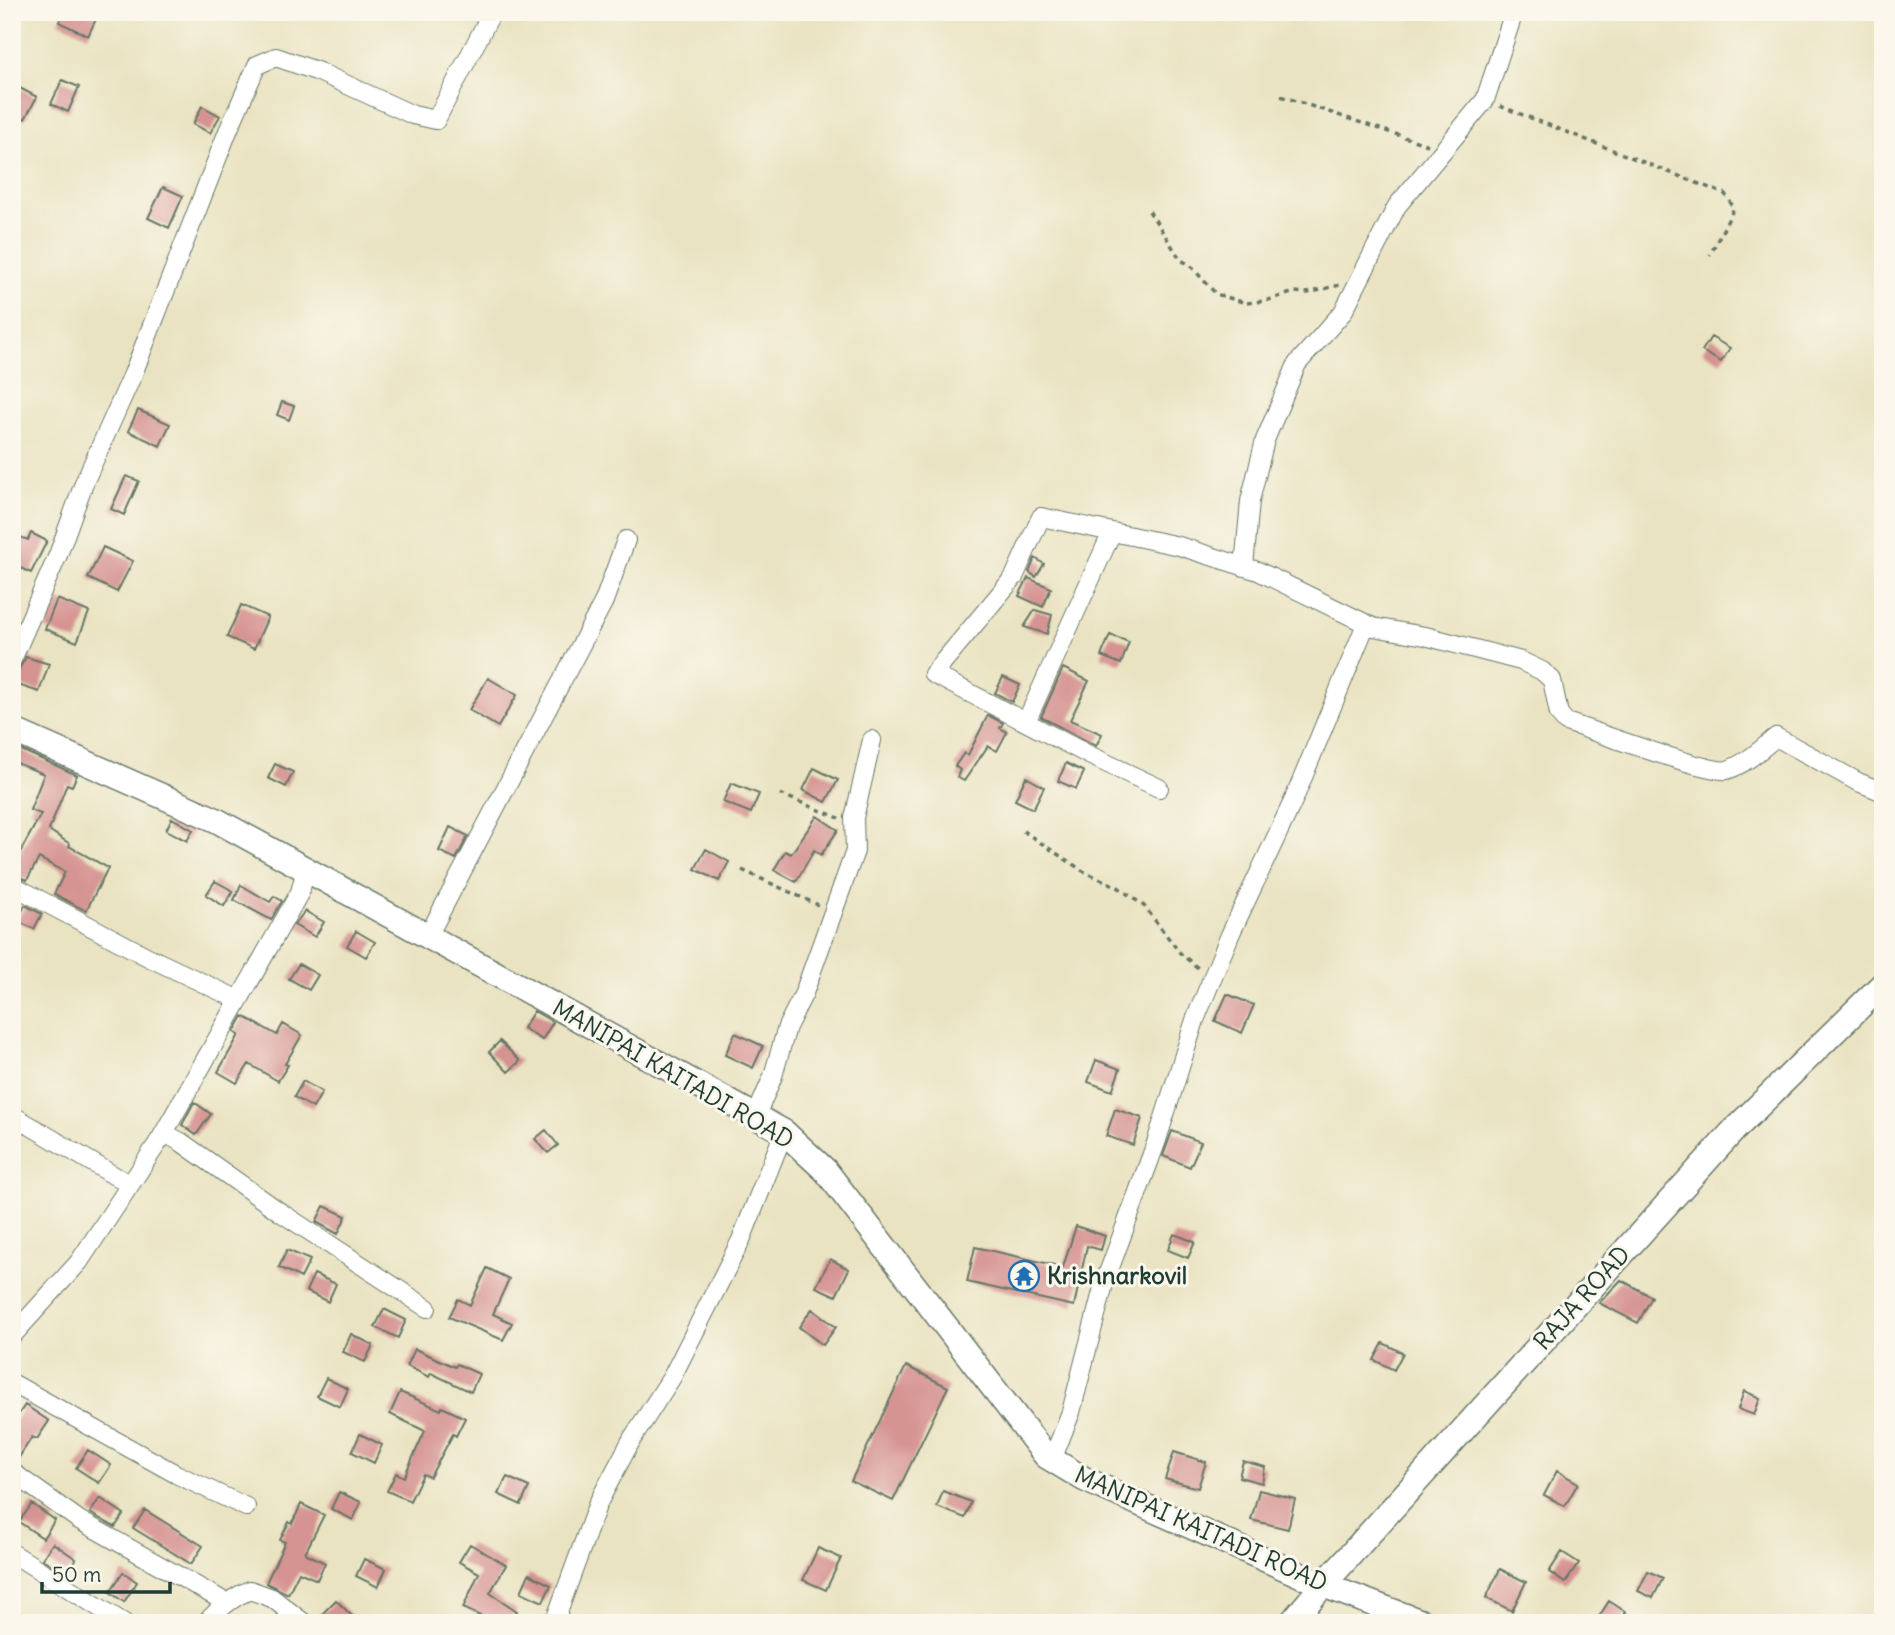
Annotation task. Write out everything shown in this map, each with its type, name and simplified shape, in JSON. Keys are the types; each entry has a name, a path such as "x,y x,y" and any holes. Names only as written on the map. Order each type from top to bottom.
{"main road":[{"name":"MANIPAI KAITADI ROAD","path":"12,730 216,820 784,1132 826,1171 1052,1460 1084,1479 1323,1584 1424,1623"},
{"name":"RAJA ROAD","path":"1291,1623 1323,1584 1734,1130 1883,984"}],"street":[{"path":"12,660 58,555 84,483 133,374 228,131 257,65 276,57 318,72 413,114 436,120 492,12"},
{"path":"1244,567 1250,501 1265,440 1297,364 1343,312 1397,206 1485,100 1514,12"},
{"path":"1159,788 933,674 1014,578 1041,517 1180,546 1258,571 1373,628 1425,636 1521,661 1542,671 1552,680 1559,715 1566,722 1724,771 1745,762 1776,737 1858,782 1883,792"},
{"path":"1026,722 1112,532"},
{"path":"428,936 604,601 626,541"},
{"path":"1052,1460 1071,1412 1104,1284 1156,1143 1195,1020 1230,935 1294,799 1366,624"},
{"path":"756,1116 773,1076 787,1027 804,993 855,851 854,824 872,740"},
{"path":"12,1336 79,1262 164,1133 300,892 306,869"},
{"path":"12,885 148,957 239,1000"},
{"path":"12,1115 130,1185"},
{"path":"554,1623 598,1503 632,1439 672,1377 741,1240 784,1132"},
{"path":"164,1133 427,1308"},
{"path":"12,1384 176,1474 246,1507"},
{"path":"12,1472 79,1520 227,1603"},
{"path":"12,1553 124,1623"},
{"path":"206,1623 237,1595 250,1590 272,1598 304,1623"}],"path":[{"path":"1281,96 1443,150"},
{"path":"1485,100 1725,194 1734,208 1710,255"},
{"path":"1149,211 1181,260 1190,265 1216,294 1246,303 1295,292 1308,293 1333,285 1356,283"},
{"path":"779,794 854,824"},
{"path":"1023,831 1083,871 1118,887 1144,906 1180,953 1199,970 1208,989"},
{"path":"742,870 833,912"}],"building":[{"path":"64,12 86,12 97,17 88,36 59,22"},
{"path":"62,80 79,87 68,112 51,104"},
{"path":"12,84 37,97 25,119 12,112"},
{"path":"202,106 220,116 210,133 193,124"},
{"path":"163,187 183,196 169,228 148,218"},
{"path":"1711,337 1730,348 1721,362 1702,351"},
{"path":"282,402 294,406 289,420 277,415"},
{"path":"138,410 170,424 160,446 128,431"},
{"path":"126,476 139,481 124,515 111,509"},
{"path":"31,533 47,541 31,573 12,564 12,534 28,540"},
{"path":"103,547 133,561 117,592 88,578"},
{"path":"1035,558 1044,564 1036,577 1029,572"},
{"path":"1028,578 1051,588 1043,607 1019,596"},
{"path":"57,599 89,612 77,642 45,629"},
{"path":"241,605 268,617 254,649 227,637"},
{"path":"1035,610 1052,615 1047,634 1024,627"},
{"path":"1110,635 1129,642 1121,664 1101,656"},
{"path":"26,657 49,664 39,692 12,683 12,671 19,669"},
{"path":"1063,668 1089,681 1070,720 1102,734 1096,746 1041,717"},
{"path":"1003,677 1020,685 1012,702 995,693"},
{"path":"488,678 517,695 498,727 469,710"},
{"path":"988,715 1003,723 1000,728 1007,732 997,751 988,746 964,781 957,777 960,770 955,766 964,753 968,755"},
{"path":"12,746 77,775 72,786 67,784 49,830 70,844 69,846 108,868 86,911 54,894 65,872 39,858 27,880 12,874 12,867 41,814 30,810 44,774 12,761"},
{"path":"1066,763 1084,772 1076,789 1058,781"},
{"path":"275,764 293,772 286,787 268,778"},
{"path":"814,768 838,780 826,802 803,790"},
{"path":"1026,777 1044,787 1033,809 1015,800"},
{"path":"731,783 759,794 751,813 723,802"},
{"path":"817,816 838,830 821,855 814,850 796,882 774,870 785,851 791,854"},
{"path":"172,818 193,830 187,841 166,830"},
{"path":"450,827 468,836 456,859 439,851"},
{"path":"706,849 729,862 719,881 695,869"},
{"path":"215,881 233,891 224,906 206,895"},
{"path":"241,885 270,902 274,896 282,901 271,920 234,900"},
{"path":"25,905 42,914 34,929 17,921"},
{"path":"305,911 324,922 315,937 294,925"},
{"path":"356,931 375,942 366,957 347,946"},
{"path":"299,964 318,975 309,990 289,979"},
{"path":"1227,994 1254,1005 1242,1033 1215,1021"},
{"path":"534,1011 553,1022 542,1040 523,1028"},
{"path":"243,1016 277,1035 283,1024 302,1035 278,1081 249,1064 237,1083 218,1072 239,1035 234,1032"},
{"path":"735,1033 763,1046 753,1068 725,1055"},
{"path":"500,1041 520,1061 508,1072 489,1052"},
{"path":"1096,1060 1120,1069 1112,1091 1088,1082"},
{"path":"303,1081 322,1092 313,1108 294,1097"},
{"path":"194,1102 211,1114 196,1135 182,1125"},
{"path":"1115,1109 1142,1118 1133,1145 1106,1136"},
{"path":"546,1130 558,1145 548,1153 535,1139"},
{"path":"1172,1131 1201,1142 1190,1167 1163,1156"},
{"path":"324,1206 346,1216 338,1234 316,1222"},
{"name":"Krishnarkovil","path":"1076,1226 1105,1236 1101,1250 1087,1246 1074,1306 967,1282 975,1247 1063,1267"},
{"path":"1174,1234 1195,1242 1188,1258 1168,1250"},
{"path":"287,1250 310,1260 301,1278 279,1267"},
{"path":"830,1259 849,1269 836,1296 816,1287"},
{"path":"487,1268 509,1279 493,1314 512,1323 503,1340 449,1317 458,1299 470,1305"},
{"path":"314,1274 336,1284 328,1302 306,1291"},
{"path":"1621,1280 1652,1297 1638,1323 1599,1303"},
{"path":"384,1309 406,1320 398,1338 375,1327"},
{"path":"812,1309 836,1327 823,1345 799,1327"},
{"path":"351,1334 373,1345 365,1362 343,1352"},
{"path":"1383,1343 1403,1353 1394,1370 1374,1360"},
{"path":"415,1349 455,1367 457,1364 479,1374 471,1392 431,1373 429,1377 407,1366"},
{"path":"906,1366 948,1387 893,1501 851,1481"},
{"path":"326,1378 348,1389 340,1407 317,1396"},
{"path":"1744,1391 1760,1398 1754,1415 1738,1409"},
{"path":"400,1392 465,1418 456,1436 453,1434 430,1477 423,1474 410,1501 387,1491 396,1473 404,1477 425,1431 390,1414"},
{"path":"25,1405 49,1421 37,1439 32,1437 16,1462 12,1461 12,1424"},
{"path":"360,1434 382,1445 374,1463 352,1452"},
{"path":"88,1450 111,1465 99,1483 76,1468"},
{"path":"1174,1452 1206,1462 1198,1488 1165,1479"},
{"path":"1243,1461 1265,1467 1262,1483 1239,1477"},
{"path":"1557,1471 1578,1483 1565,1506 1544,1495"},
{"path":"507,1477 529,1487 521,1505 498,1494"},
{"path":"1259,1490 1295,1499 1288,1529 1251,1520"},
{"path":"943,1491 971,1502 965,1518 937,1507"},
{"path":"339,1492 361,1502 353,1520 331,1509"},
{"path":"100,1498 124,1514 115,1527 90,1513"},
{"path":"32,1504 55,1520 43,1538 19,1522"},
{"path":"301,1504 324,1515 305,1553 325,1563 317,1580 299,1572 288,1594 266,1583 285,1542 280,1540 289,1522 292,1524"},
{"path":"145,1510 203,1546 191,1564 133,1528"},
{"path":"53,1543 76,1559 67,1574 42,1559"},
{"path":"470,1544 506,1565 490,1593 517,1611 509,1623 495,1623 463,1608 479,1573 459,1562"},
{"path":"818,1548 841,1558 826,1590 803,1580"},
{"path":"1562,1552 1579,1563 1565,1583 1549,1572"},
{"path":"364,1559 386,1569 378,1587 356,1576"},
{"path":"1500,1569 1526,1582 1512,1611 1486,1598"},
{"path":"1648,1571 1663,1578 1653,1598 1638,1591"},
{"path":"123,1572 137,1582 124,1602 110,1592"},
{"path":"529,1574 551,1585 543,1602 521,1592"},
{"path":"336,1600 359,1623 331,1623 322,1614"},
{"path":"1609,1601 1626,1612 1619,1623 1595,1623"}],"place":[{"name":"Krishnarkovil","path":"1024,1276"}]}
